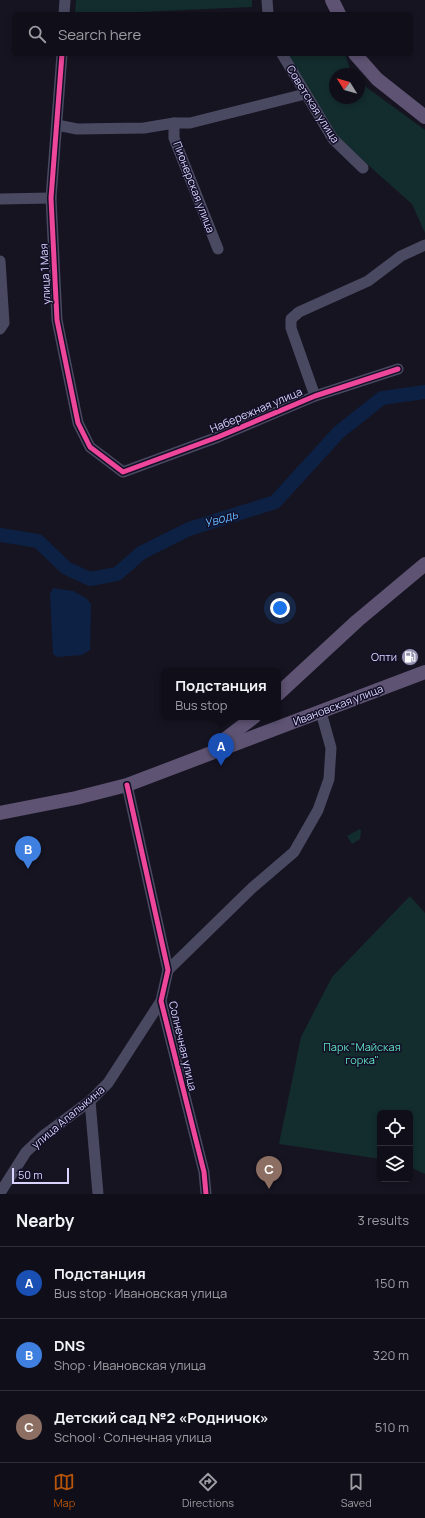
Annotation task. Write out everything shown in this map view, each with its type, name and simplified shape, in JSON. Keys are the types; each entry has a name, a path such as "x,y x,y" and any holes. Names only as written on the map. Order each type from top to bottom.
{"main road":[{"path":"332,0 338,9"},
{"path":"357,56 377,79 422,114"},
{"path":"281,691 357,621 425,564"},
{"name":"Ивановская улица","path":"0,813 76,798 127,785 425,672"},
{"name":"Ивановская улица","path":"206,754 250,720"},
{"path":"271,720 280,727"}],"street":[{"path":"64,12 65,0"},
{"path":"267,0 268,12"},
{"name":"улица 1 Мая","path":"62,56 51,198 57,320 78,423 90,447 123,472"},
{"name":"Советская улица","path":"283,56 305,94 334,139 363,168"},
{"path":"57,125 77,129 144,128 174,123 190,124 305,94"},
{"name":"Пионерская улица","path":"174,123 174,138 218,250"},
{"path":"0,199 51,198"},
{"path":"314,396 291,328 291,319 299,312 368,281 401,256 425,245"},
{"path":"0,261 4,323 0,330"},
{"name":"Набережная улица","path":"123,472 218,438 314,396 398,369"},
{"path":"168,970 252,888 294,852 318,810 329,779 331,748 321,712"},
{"name":"Солнечная улица","path":"127,785 168,970 160,1001 204,1172 206,1194"},
{"name":"улица Алалыкина","path":"0,1193 26,1152 43,1136 90,1101 108,1083 160,1001"},
{"path":"90,1101 98,1194"}],"green space":[{"path":"76,0 252,0 252,7 141,12 75,12"},
{"path":"287,56 346,56 350,68 329,68 329,104 365,104 365,86 425,130 425,233 412,204 333,134"},
{"path":"360,829 360,839 352,844 347,836"},
{"name":"Парк \"Майская горка\"","path":"410,896 425,913 425,1174 413,1168 413,1110 377,1110 377,1159 279,1144 301,1037 332,977"}],"water":[{"path":"53,588 73,591 86,598 91,604 90,650 82,655 57,657 53,654 50,594"}],"waterway":[{"name":"Уводь","path":"0,535 38,541 66,568 90,579 117,574 141,553 189,529 275,502 339,432 382,398 425,392"}],"cycle path":[{"path":"62,56 51,198 57,320 78,423 90,447 123,472 218,437 315,396 398,369"},
{"path":"127,785 168,970 161,1001 204,1172 206,1194"}],"place":[{"name":"Опти","path":"410,657"},
{"name":"Подстанция","path":"221,766"},
{"name":"DNS","path":"28,869"},
{"name":"Детский сад №2 «Родничок»","path":"269,1189"}]}
